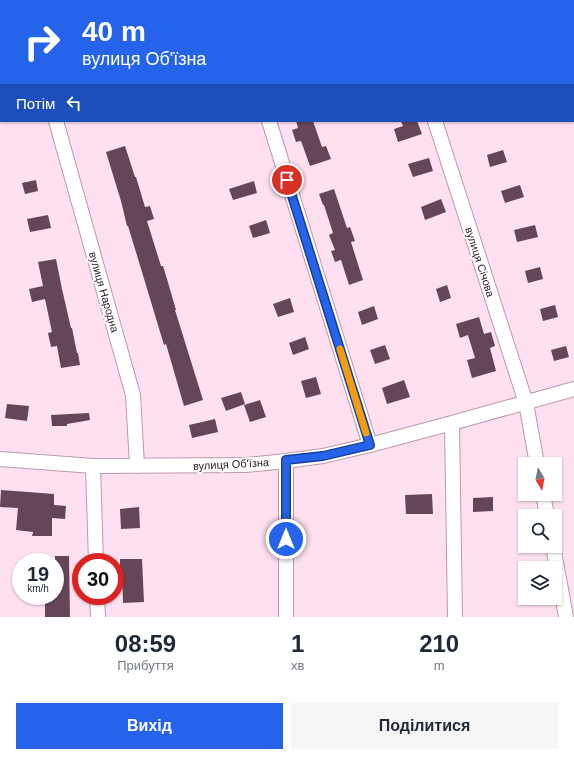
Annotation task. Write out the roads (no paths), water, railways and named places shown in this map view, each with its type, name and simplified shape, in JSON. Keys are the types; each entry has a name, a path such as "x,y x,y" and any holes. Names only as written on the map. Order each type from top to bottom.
{"street":[{"name":"вулиця Народна","path":"56,122 133,395 137,466"},
{"path":"269,122 370,445"},
{"name":"вулиця Січова","path":"435,122 526,403 536,457"},
{"name":"вулиця Об'їзна","path":"0,459 93,466 246,465 323,456 370,445 574,389"},
{"path":"452,423 454,617"},
{"path":"286,460 286,617"},
{"path":"93,466 96,553"},
{"path":"554,553 566,617"},
{"path":"97,605 98,617"}]}
